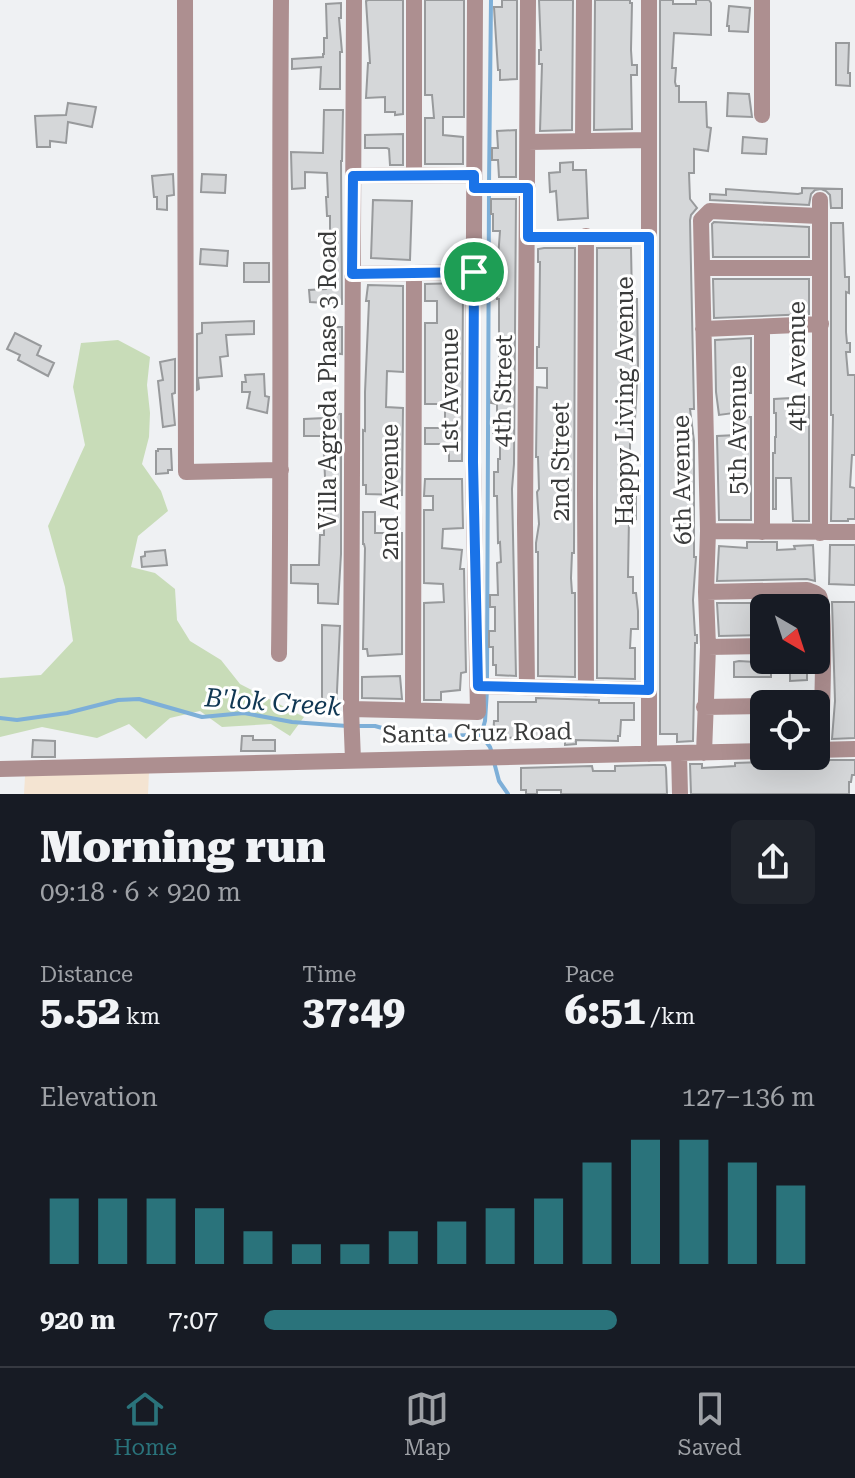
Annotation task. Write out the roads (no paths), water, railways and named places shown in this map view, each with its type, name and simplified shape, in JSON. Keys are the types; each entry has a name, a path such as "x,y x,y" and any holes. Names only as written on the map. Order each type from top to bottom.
{"street":[{"path":"185,0 186,472 281,470"},
{"path":"279,654 281,0"},
{"name":"Villa Agreda Phase 3 Road","path":"353,760 354,0"},
{"path":"414,0 414,175"},
{"name":"1st Avenue","path":"413,710 478,712 486,686 473,462 474,272 482,185 475,0"},
{"name":"4th Street","path":"527,687 528,0"},
{"path":"583,141 584,0"},
{"name":"Happy Living Avenue","path":"649,0 649,754"},
{"path":"762,0 762,115"},
{"path":"528,142 649,140"},
{"path":"353,176 414,175 528,188"},
{"name":"6th Avenue","path":"704,753 708,531 700,226 703,216 710,211 819,208"},
{"name":"4th Avenue","path":"819,208 820,533"},
{"name":"2nd Street","path":"586,236 586,689"},
{"path":"528,237 649,237"},
{"path":"703,268 820,268"},
{"path":"352,274 474,272"},
{"name":"2nd Avenue","path":"413,710 414,273"},
{"path":"703,329 821,324"},
{"name":"5th Avenue","path":"762,327 762,532"},
{"path":"708,531 855,532"},
{"path":"706,592 807,590 816,594"},
{"path":"708,647 750,646"},
{"path":"486,686 649,690"},
{"path":"704,707 750,706"},
{"path":"352,720 413,710"},
{"path":"830,750 855,749"},
{"name":"Santa Cruz Road","path":"0,769 750,751"},
{"path":"679,753 680,794"}],"waterway":[{"path":"489,185 491,0"},
{"path":"487,681 489,194"},
{"path":"481,735 487,690"},
{"name":"B'lok Creek","path":"0,718 17,720 67,713 118,700 139,699 202,717 244,713 292,722 347,726"},
{"name":"B'lok Creek","path":"356,726 375,726 419,736 481,735"},
{"name":"B'lok Creek","path":"481,735 492,753"},
{"name":"B'lok Creek","path":"494,762 499,781 508,794"}]}
